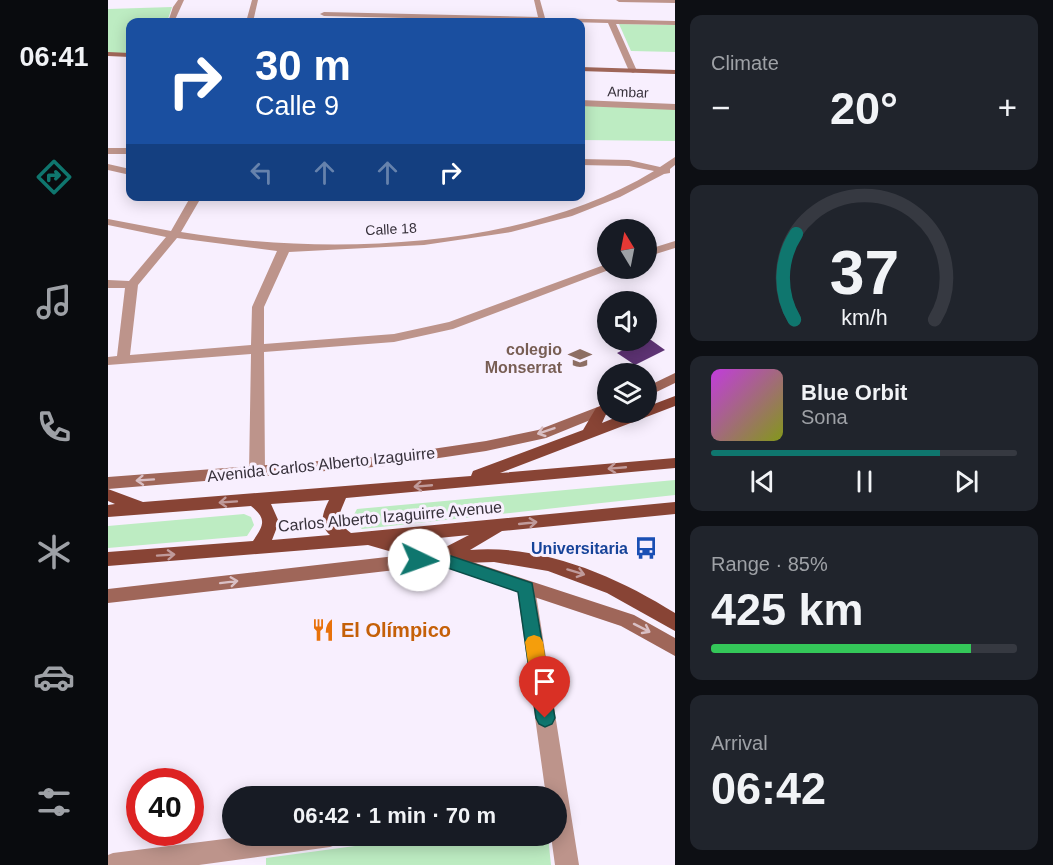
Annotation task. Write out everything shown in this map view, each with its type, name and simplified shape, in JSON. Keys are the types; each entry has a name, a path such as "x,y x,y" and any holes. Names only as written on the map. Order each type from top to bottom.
{"main road":[{"path":"657,408 675,401"},
{"path":"589,432 597,420"},
{"path":"457,483 614,423"},
{"name":"Carlos Alberto Izaguirre Avenue","path":"108,511 341,494 675,463"},
{"path":"341,494 330,518 332,527 355,539 439,558 499,556 545,563 592,577 648,605 675,623"},
{"path":"108,495 141,508"},
{"path":"254,500 268,509 272,517 271,526 258,548"},
{"name":"Carlos Alberto Izaguirre Avenue","path":"108,559 258,548 675,508"},
{"path":"439,558 501,525"}],"street":[{"path":"172,18 181,0"},
{"path":"250,18 255,0"},
{"path":"537,0 541,18"},
{"path":"619,0 675,1"},
{"path":"326,18 325,10 483,18"},
{"path":"585,21 675,23"},
{"path":"611,21 633,71"},
{"path":"108,54 126,55"},
{"path":"585,69 675,72"},
{"name":"Ambar","path":"585,104 675,107"},
{"path":"108,151 126,151"},
{"name":"Calle 18","path":"108,222 173,236 285,248 421,243 492,232 565,215 670,172 675,160"},
{"path":"585,162 629,163 670,172"},
{"path":"108,166 126,171"},
{"path":"123,360 132,285 173,236 194,201"},
{"path":"657,250 675,244"},
{"path":"257,472 258,307 275,265 285,248"},
{"path":"108,362 404,336 453,324 597,272"},
{"path":"108,284 132,285"},
{"path":"657,387 675,377"},
{"name":"Avenida Carlos Alberto Izaguirre","path":"108,483 385,461 486,446 541,434 597,413"},
{"path":"108,596 439,558 627,620 675,648"},
{"path":"526,588 554,786"},
{"path":"118,865 257,846"},
{"path":"564,846 567,865"}],"green space":[{"path":"172,7 168,18 126,18 126,53 108,53 108,9"},
{"path":"619,24 675,25 675,52 631,51"},
{"path":"585,105 675,109 675,141 585,140"},
{"path":"675,480 675,495 362,529 351,520 357,509"},
{"path":"244,514 251,517 254,525 247,536 108,548 108,526"},
{"path":"355,846 549,846 551,865 266,865 266,858"}],"building":[{"path":"657,344 665,350 639,363 632,363 617,353 621,351 657,351"}],"slow traffic":[{"path":"534,642 541,690"}],"place":[{"name":"colegio Monserrat","path":"580,358"},
{"name":"Universitaria","path":"646,548"},
{"name":"El Olímpico","path":"323,630"}],"route":[{"path":"419,560 439,558 526,588 545,718"}]}
